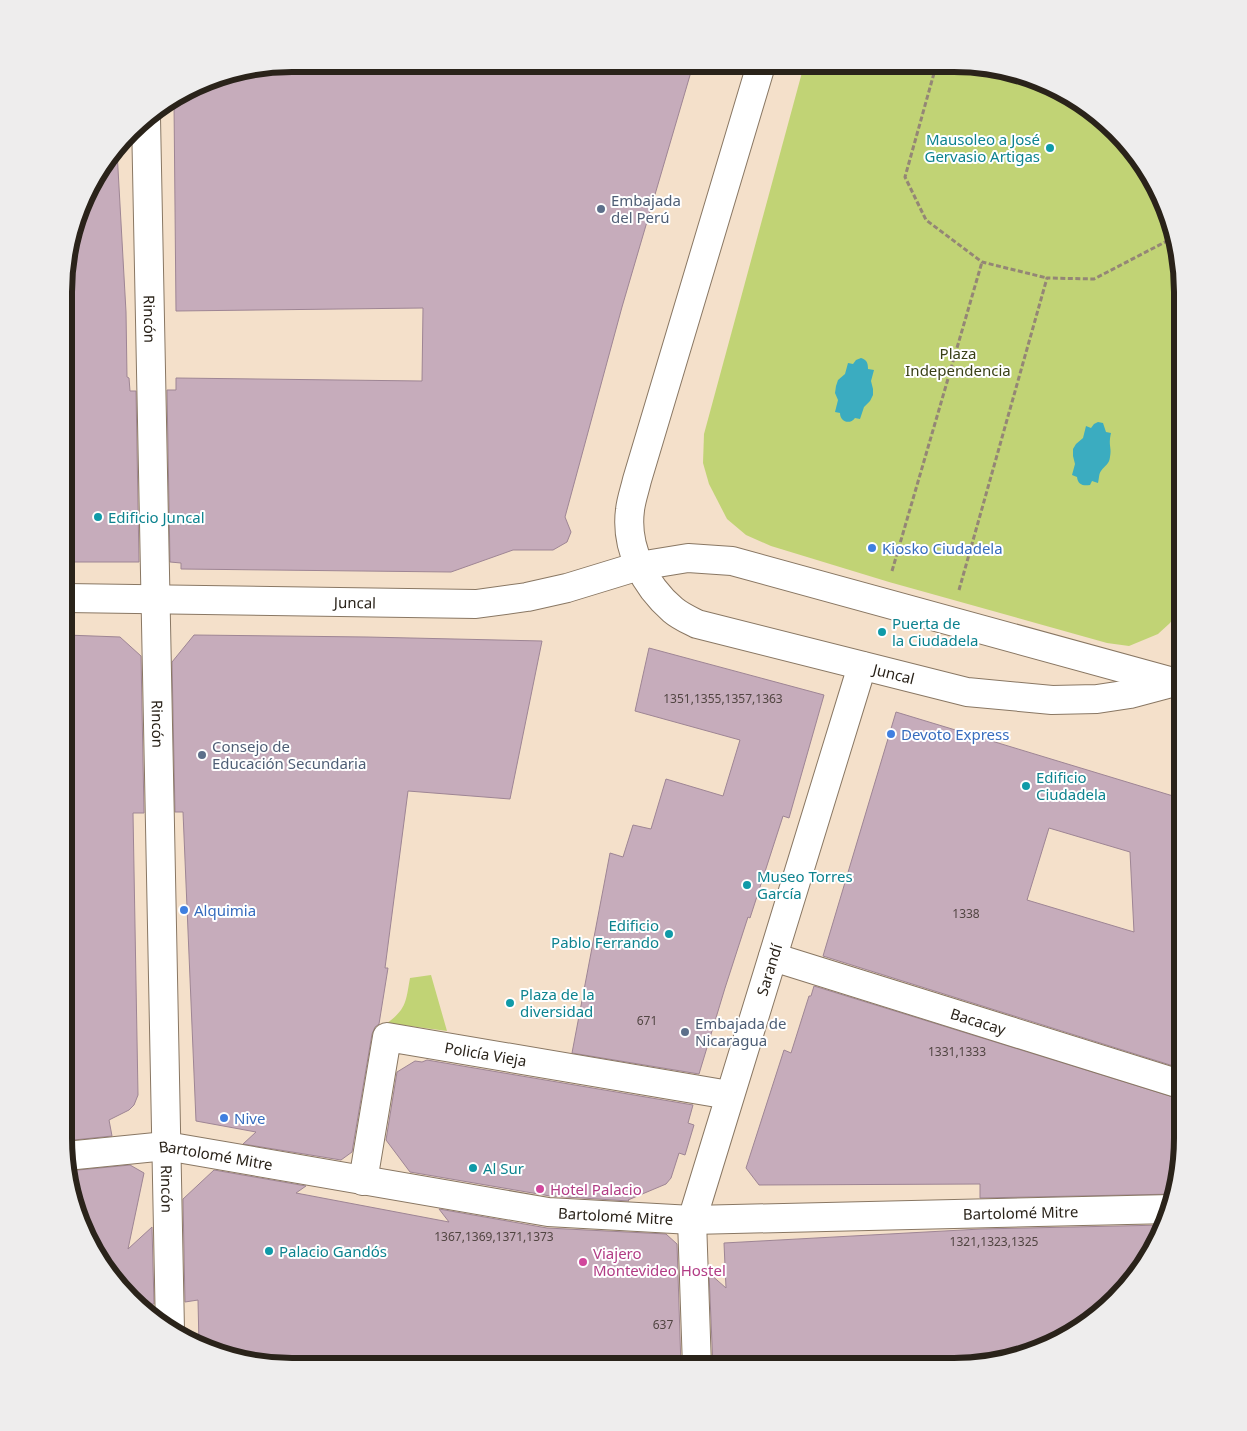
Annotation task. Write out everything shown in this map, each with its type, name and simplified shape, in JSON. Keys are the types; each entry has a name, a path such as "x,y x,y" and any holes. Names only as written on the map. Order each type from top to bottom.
{"street":[{"path":"639,566 631,541 630,511 635,487 759,72"},
{"name":"Rincón","path":"146,129 170,1321"},
{"name":"Juncal","path":"72,598 476,604 527,597 567,588 639,566 688,558 732,561 1174,681"},
{"name":"Juncal","path":"639,566 655,592 675,611 697,624 967,692 1043,699 1097,699 1130,694 1174,683"},
{"name":"Sarandí","path":"697,1358 692,1220 862,666"},
{"name":"Bacacay","path":"773,958 1174,1082"},
{"name":"Policía Vieja","path":"363,1181 387,1037 729,1095"},
{"name":"Bartolomé Mitre","path":"73,1155 166,1146 548,1212 692,1220 1163,1209"}],"path":[{"path":"934,72 905,177 926,220 982,262 1046,278 1094,279 1167,241 1168,239"},
{"path":"892,572 982,262"},
{"path":"956,600 1046,278"}],"green space":[{"name":"Plaza Independencia","path":"802,72 954,72 983,74 1025,84 1052,95 1077,110 1099,127 1129,159 1152,195 1167,236 1174,278 1174,617 1158,634 1129,646 1107,643 889,582 771,546 746,535 727,519 709,484 703,463 704,434"},
{"path":"431,975 447,1031 387,1023 402,1008 410,978"}],"water":[{"path":"861,358 867,362 868,369 874,370 871,381 873,395 864,407 860,419 855,418 846,422 840,416 840,413 835,412 838,400 835,393 836,386 838,380 845,374 848,363 853,364"},
{"path":"1098,422 1103,423 1106,432 1111,433 1109,460 1100,472 1098,483 1092,481 1090,485 1083,485 1078,482 1077,477 1072,475 1075,464 1073,449 1083,438 1086,426 1091,428"}],"building":[{"path":"293,72 691,72 622,307 565,517 571,532 567,542 553,550 513,550 451,572 181,569 181,563 170,562 167,390 176,390 176,378 422,381 423,308 176,311 174,108 195,95 236,80 264,74"},
{"path":"117,160 126,312 127,377 129,378 130,391 136,391 139,562 72,562 72,293 74,264 80,236 89,209 95,195"},
{"path":"72,635 120,637 141,656 144,813 133,813 138,1095 134,1105 129,1110 109,1120 112,1136 72,1140"},
{"path":"194,635 542,641 510,799 408,791 385,968 388,968 379,1024 375,1027 372,1034 352,1152 341,1160 243,1144 256,1132 196,1121 183,812 175,812 172,662"},
{"path":"649,648 824,695 789,818 783,816 750,918 748,917 699,1074 572,1053 610,853 623,857 633,825 651,829 666,779 723,796 740,740 635,711"},
{"path":"896,712 1174,796 1174,1066 823,956","holes":["1049,828 1130,852 1134,932 1027,900"]},
{"path":"814,986 1174,1097 1174,1153 1167,1194 980,1198 980,1184 759,1185 746,1168 784,1050 791,1053 809,996 811,996"},
{"path":"427,1060 693,1105 688,1123 694,1125 685,1155 679,1153 671,1178 666,1184 629,1201 550,1196 410,1172 386,1140 397,1072 415,1061 422,1062"},
{"path":"130,1165 144,1173 128,1249 152,1227 154,1304 149,1305 137,1294 118,1272 102,1248 84,1209 75,1170"},
{"path":"214,1170 306,1186 296,1193 449,1222 439,1209 547,1228 666,1234 677,1244 681,1358 278,1358 264,1357 222,1347 199,1338 198,1300 185,1302 183,1199"},
{"path":"1157,1225 1137,1261 1110,1294 1077,1321 1052,1336 1025,1347 983,1357 969,1358 713,1358 709,1273 726,1288 724,1243 981,1229"}],"place":[{"name":"Mausoleo a José Gervasio Artigas","path":"1050,148"},
{"name":"Embajada del Perú","path":"601,209"},
{"name":"Edificio Juncal","path":"98,517"},
{"name":"Kiosko Ciudadela","path":"872,548"},
{"name":"Puerta de la Ciudadela","path":"882,632"},
{"name":"Devoto Express","path":"891,734"},
{"name":"Consejo de Educación Secundaria","path":"202,755"},
{"name":"Edificio Ciudadela","path":"1026,786"},
{"name":"Museo Torres García","path":"747,885"},
{"name":"Alquimia","path":"184,910"},
{"name":"Edificio Pablo Ferrando","path":"669,934"},
{"name":"Plaza de la diversidad","path":"510,1003"},
{"name":"Embajada de Nicaragua","path":"685,1032"},
{"name":"Nive","path":"224,1118"},
{"name":"Al Sur","path":"473,1168"},
{"name":"Hotel Palacio","path":"540,1189"},
{"name":"Palacio Gandós","path":"269,1251"},
{"name":"Viajero Montevideo Hostel","path":"583,1262"}]}
